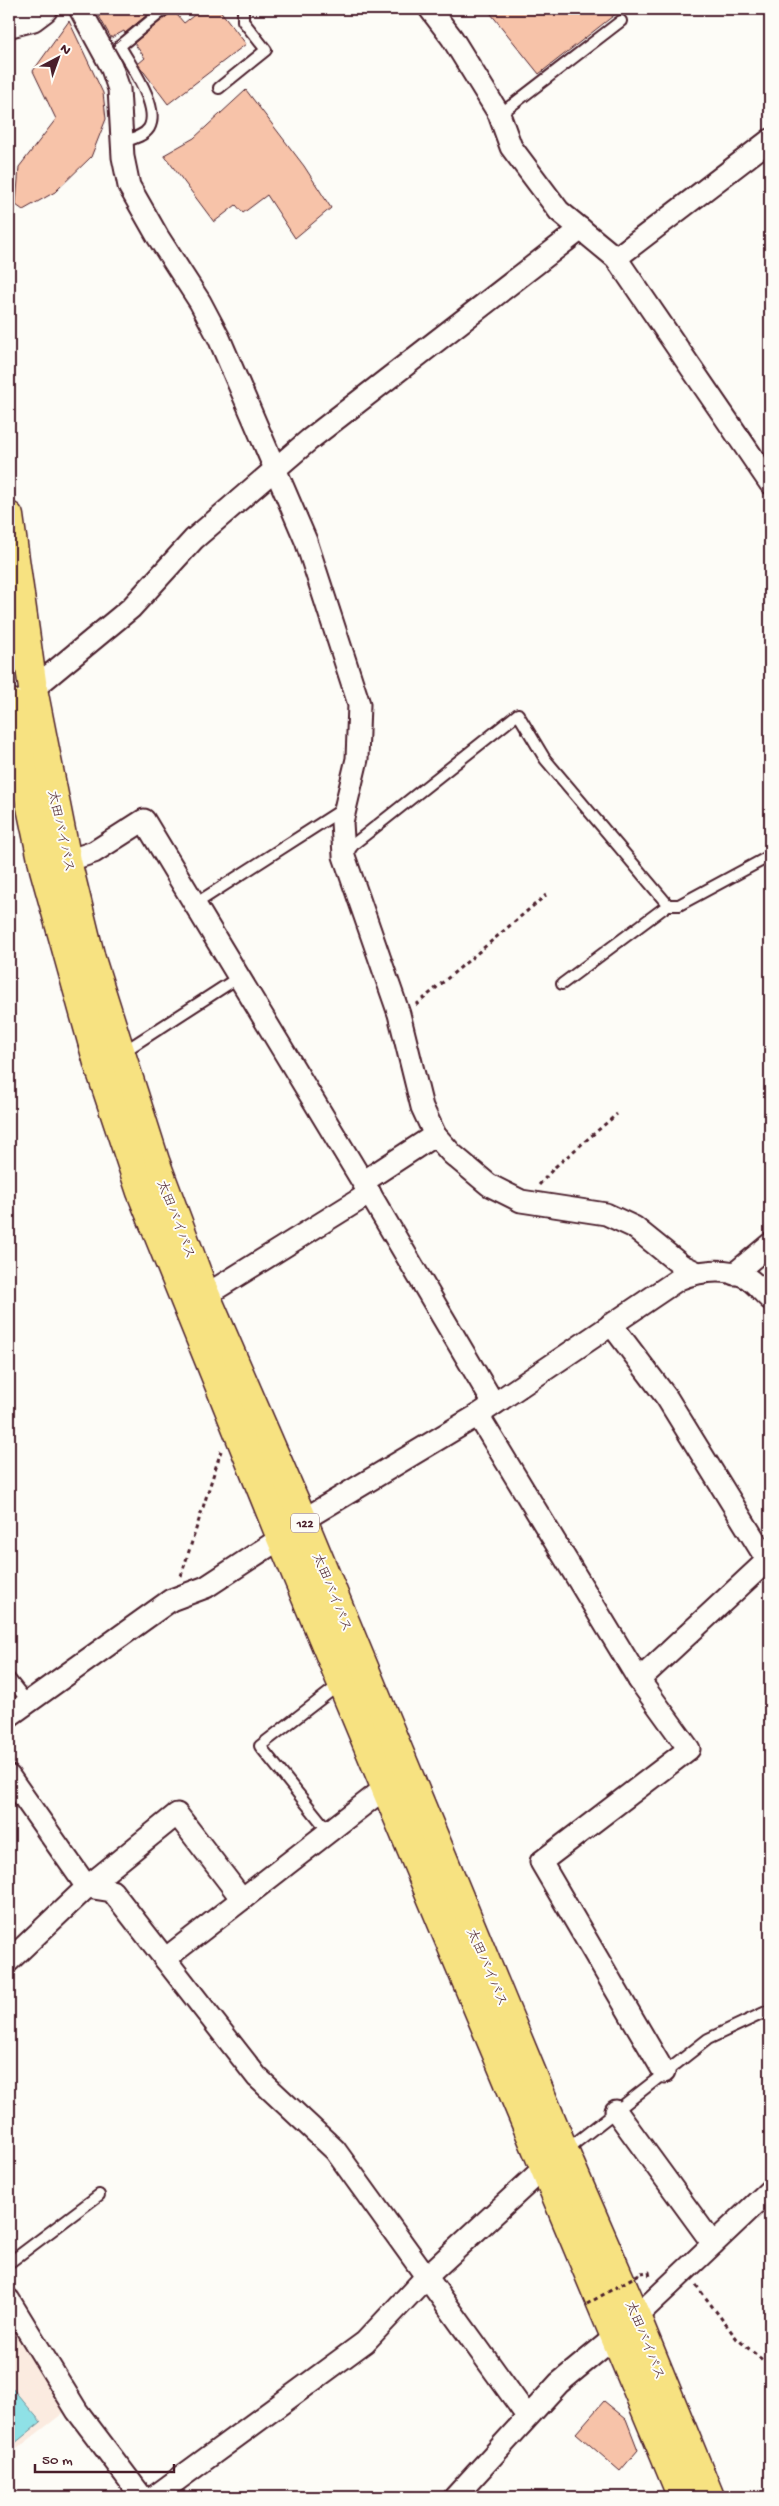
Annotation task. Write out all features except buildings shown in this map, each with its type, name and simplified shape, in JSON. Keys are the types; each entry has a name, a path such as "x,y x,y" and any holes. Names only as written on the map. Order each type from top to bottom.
{"highway":[{"name":"太田バイパス","path":"9,516 33,689 68,860 91,959 155,1161 206,1295 303,1520 554,2160 616,2336 682,2497"},
{"name":"太田バイパス","path":"9,712 44,869 98,1063 141,1192 242,1444 385,1788 554,2160 636,2316 710,2497"}],"street":[{"path":"9,24 32,18 44,9"},
{"path":"80,9 116,77 119,88 125,172 129,186 220,338 306,541 359,704 356,759 342,822 344,856 400,1018 422,1107 435,1135 452,1154 489,1185 526,1201 606,1214 634,1227 681,1265 696,1272"},
{"path":"430,9 452,38 499,115 511,147 559,211 616,258 770,483"},
{"path":"616,258 770,140"},
{"path":"9,712 33,689 131,608 194,539 309,440 581,229"},
{"path":"68,860 94,852 144,820 367,1188 486,1410 640,1680 689,1749 541,1862 664,2072"},
{"path":"206,1295 367,1188 435,1135"},
{"path":"734,1274 770,1244"},
{"path":"9,1716 174,1599 206,1587 281,1538 303,1520 486,1410 610,1324 679,1279 696,1272 726,1272 745,1276 770,1299"},
{"path":"610,1324 667,1398 769,1559 640,1680"},
{"path":"9,1776 87,1887 112,1891 257,2077 335,2150 527,2416"},
{"path":"165,1959 385,1788"},
{"path":"9,1961 87,1887 177,1814 242,1899"},
{"path":"616,2110 713,2244"},
{"path":"154,2497 365,2342 426,2277 554,2160"},
{"path":"455,2497 559,2383 616,2336 770,2190"},
{"path":"9,2300 77,2411 142,2497"}],"lane":[{"path":"122,142 143,134 151,122 146,91 120,46 165,9"},
{"path":"219,88 266,50 243,21 243,9"},
{"path":"499,115 621,21"},
{"path":"344,856 355,844 518,714 545,759 668,906"},
{"path":"195,904 345,808"},
{"path":"562,984 668,906 679,905 770,856"},
{"path":"120,1054 239,977"},
{"path":"9,1678 28,1702"},
{"path":"329,1832 260,1746 341,1683"},
{"path":"554,2160 708,2039 770,2010"},
{"path":"9,2263 99,2195"}],"path":[{"path":"400,1018 546,895"},
{"path":"526,1201 555,1167 617,1114"},
{"path":"174,1599 221,1450 242,1444"},
{"path":"685,2270 737,2338 770,2366"},
{"path":"587,2304 641,2273 649,2272 651,2276 647,2280 643,2278"}],"shaded area":[{"path":"9,2314 67,2410 9,2455"}],"water":[{"path":"12,2388 41,2422 9,2448 9,2391"}]}
